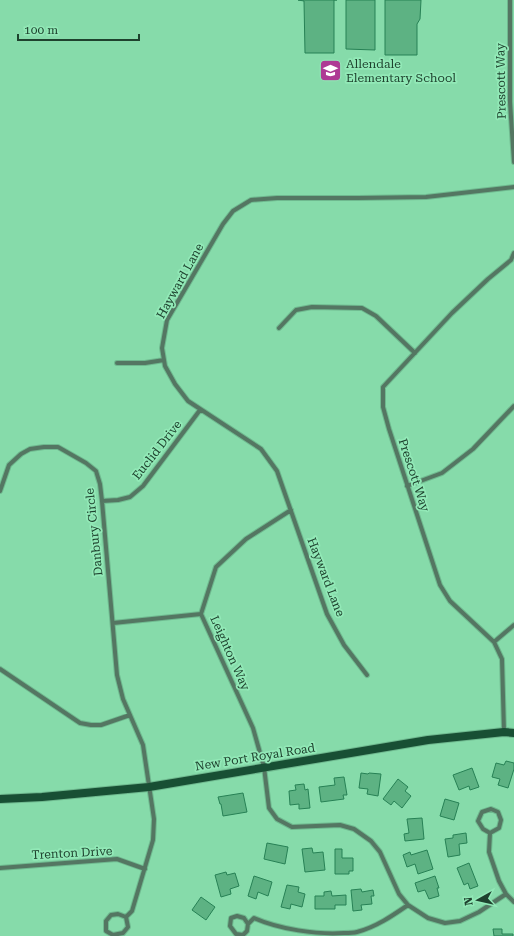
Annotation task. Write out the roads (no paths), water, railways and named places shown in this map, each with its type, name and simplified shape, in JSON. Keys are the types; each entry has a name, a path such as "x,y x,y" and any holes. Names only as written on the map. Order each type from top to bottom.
{"street":[{"name":"Prescott Way","path":"510,0 510,102 514,162"},
{"name":"Hayward Lane","path":"367,675 344,645 327,614 277,471 261,449 200,410 188,401 174,384 164,366 162,348 167,320 223,224 233,210 251,200 277,198 426,197 514,187"},
{"name":"Prescott Way","path":"504,732 502,659 494,642 450,602 440,585 407,486 383,407 382,387 452,313 511,260 514,253"},
{"path":"279,328 296,310 312,307 362,308 376,316 415,353"},
{"path":"117,363 145,363 164,360"},
{"path":"407,486 442,473 473,449 514,406"},
{"name":"Euclid Drive","path":"102,501 118,500 130,497 143,486 200,410"},
{"name":"Danbury Circle","path":"0,491 9,465 30,448 44,447 58,447 86,463 96,471 100,484 117,675 123,699 142,745 154,819 153,840 145,869 132,911 126,917"},
{"name":"Leighton Way","path":"291,510 246,539 216,568 201,614 253,728 264,767 269,808 277,819 292,827 340,825 354,829 371,841 380,852 399,894 408,905"},
{"path":"113,623 201,614"},
{"path":"494,642 514,625"},
{"path":"0,669 80,723 101,725 130,715"},
{"name":"New Port Royal Road","path":"0,799 42,798 149,786 428,740 504,732 514,733"},
{"path":"491,809 498,812 501,820 499,828 490,833 483,829 478,821 482,812 491,809"},
{"path":"490,833 489,852 499,881 506,894 514,902"},
{"name":"Trenton Drive","path":"0,868 116,859 145,869"},
{"path":"248,924 244,918 237,916 231,918 230,926 236,934 243,934 247,931 248,924 254,918 295,930 332,934 356,933 380,923 408,905 428,918 445,923 460,921 479,912 506,894"},
{"path":"118,914 126,917 128,927 123,933 113,935 106,930 106,922 111,915 118,914"}],"place":[{"name":"Allendale Elementary School","path":"330,71"}]}
